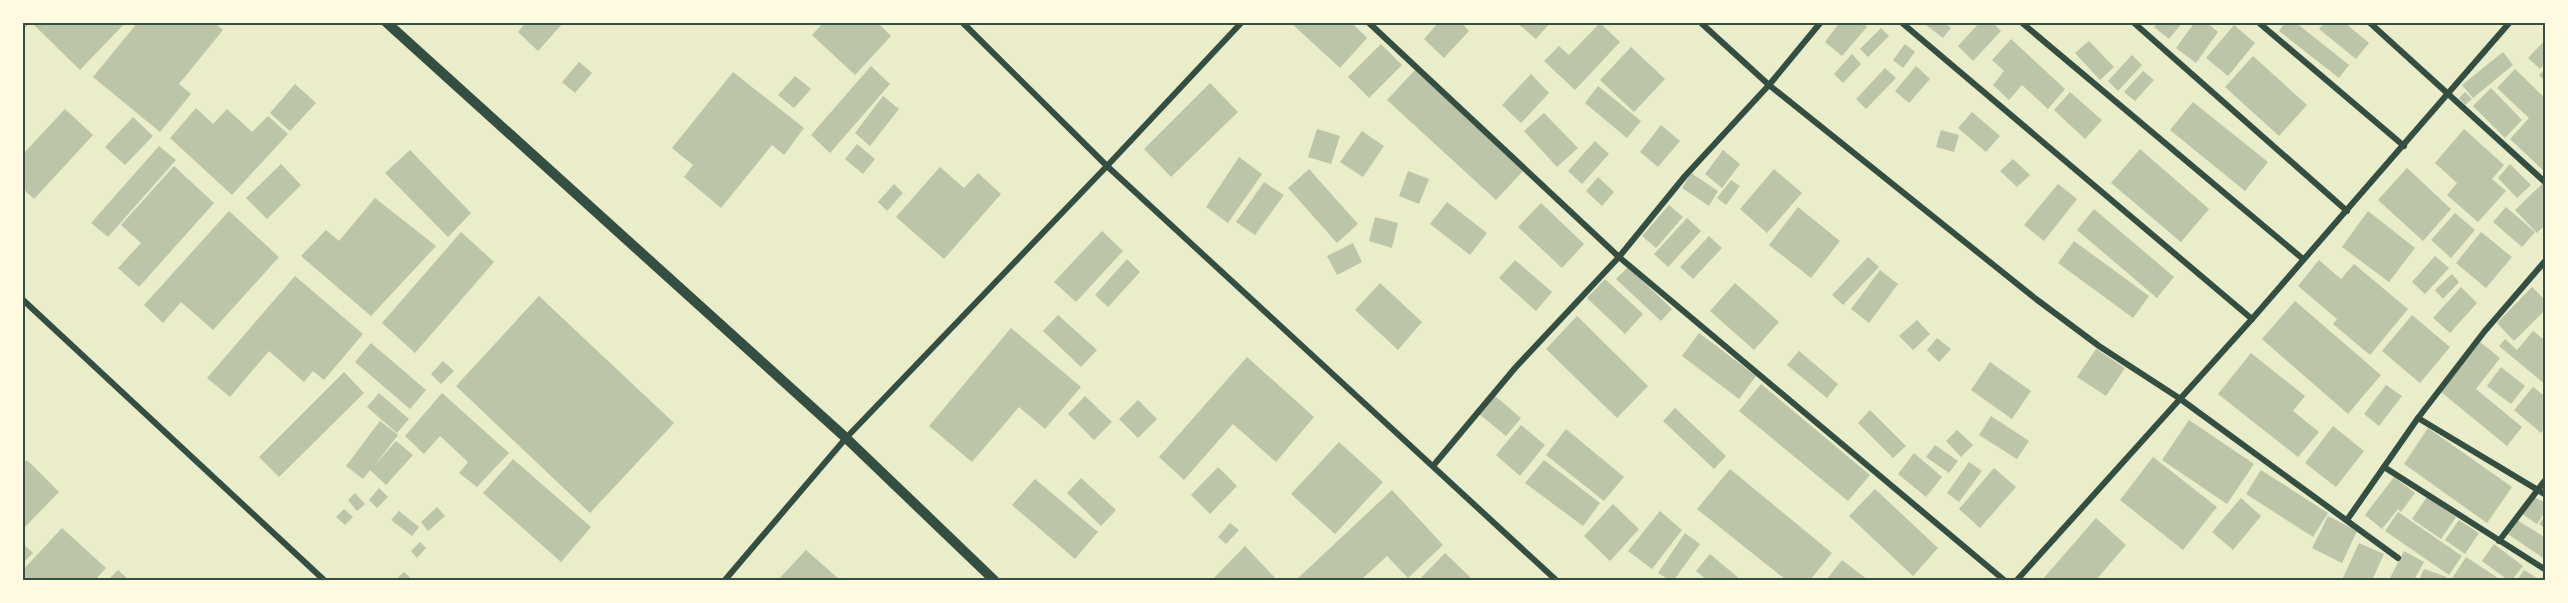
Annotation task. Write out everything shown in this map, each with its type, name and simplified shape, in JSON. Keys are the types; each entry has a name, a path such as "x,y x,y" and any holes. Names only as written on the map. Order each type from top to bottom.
{"street":[{"path":"386,22 846,438 994,580"},
{"path":"962,22 1107,166 1556,580"},
{"path":"725,580 846,438 1242,22"},
{"path":"1368,22 1619,257 2004,580"},
{"path":"1700,22 1768,86 2036,300 2099,346 2179,398 2397,558"},
{"path":"1433,466 1515,368 1619,257 1685,176 1768,86 1821,22"},
{"path":"1901,22 2252,319"},
{"path":"2021,22 2303,259"},
{"path":"2133,22 2347,211"},
{"path":"2259,22 2404,146"},
{"path":"2369,22 2546,183"},
{"path":"2017,580 2252,319 2510,22"},
{"path":"2347,520 2418,418 2484,332 2546,260"},
{"path":"22,299 324,580"},
{"path":"2418,418 2546,495"},
{"path":"2384,467 2546,570"},
{"path":"2499,541 2546,479"}],"building":[{"path":"22,22 31,22 22,31"},
{"path":"31,22 126,22 80,70"},
{"path":"138,22 214,22 223,30 179,84 191,94 160,132 93,77"},
{"path":"526,22 564,22 538,51 518,32"},
{"path":"824,22 877,22 891,36 855,75 812,35"},
{"path":"1290,22 1351,22 1367,38 1340,68"},
{"path":"1439,22 1461,22 1469,31 1444,58 1424,39"},
{"path":"1516,22 1551,22 1536,39"},
{"path":"1840,22 1862,22 1867,27 1842,56 1825,42"},
{"path":"1922,22 1943,22 1951,28 1943,38"},
{"path":"1980,22 1992,22 2001,31 1973,61 1958,46"},
{"path":"2158,22 2183,22 2169,39 2154,27"},
{"path":"2195,22 2206,22 2218,32 2196,63 2176,48"},
{"path":"2286,22 2295,22 2349,65 2339,78 2279,31"},
{"path":"2325,22 2344,22 2369,43 2356,59 2319,29"},
{"path":"1600,23 1620,42 1575,90 1544,61 1559,46 1569,55"},
{"path":"2234,25 2255,43 2228,76 2206,58"},
{"path":"1881,28 1889,36 1868,57 1860,49"},
{"path":"2011,39 2065,89 2048,109 2022,85 2009,100 1993,85 2004,71 1992,60"},
{"path":"2546,39 2546,63 2540,69 2528,58"},
{"path":"2089,41 2114,67 2100,80 2075,53"},
{"path":"1381,44 1402,65 1369,98 1348,77"},
{"path":"1905,44 1915,52 1903,68 1893,60"},
{"path":"1631,47 1665,79 1634,112 1600,80"},
{"path":"2503,52 2513,65 2473,98 2462,85"},
{"path":"1852,54 1861,64 1843,83 1834,74"},
{"path":"2132,55 2142,65 2118,91 2108,81"},
{"path":"2253,56 2307,105 2279,136 2225,87"},
{"path":"579,62 592,73 575,93 562,82"},
{"path":"871,66 890,84 830,153 811,135"},
{"path":"1916,66 1930,79 1909,103 1895,91"},
{"path":"1885,68 1896,78 1866,109 1856,99"},
{"path":"2546,68 2546,82 2539,75"},
{"path":"2515,69 2546,99 2546,173 2510,139 2529,118 2497,88"},
{"path":"1415,70 1523,171 1496,200 1387,100"},
{"path":"2143,71 2154,80 2135,101 2124,92"},
{"path":"733,72 804,128 784,155 772,145 721,208 684,177 693,165 672,148"},
{"path":"1531,74 1549,93 1521,123 1502,105"},
{"path":"795,76 811,89 794,108 778,95"},
{"path":"1210,83 1238,112 1171,177 1144,149"},
{"path":"295,84 316,103 290,131 270,113"},
{"path":"1598,86 1641,121 1627,138 1585,103"},
{"path":"2491,88 2522,120 2505,138 2473,106"},
{"path":"2070,92 2102,120 2085,139 2054,110"},
{"path":"2465,92 2472,99 2465,105 2459,98"},
{"path":"883,96 899,109 870,146 855,133"},
{"path":"2193,102 2268,162 2245,191 2170,130"},
{"path":"196,108 213,124 227,109 252,132 268,116 288,134 232,195 170,138"},
{"path":"65,109 93,135 34,199 22,188 22,155"},
{"path":"1972,112 2000,136 1986,152 1958,128"},
{"path":"1544,113 1578,148 1557,167 1524,131"},
{"path":"133,117 153,136 125,165 105,147"},
{"path":"1661,125 1680,141 1658,167 1640,152"},
{"path":"1317,129 1340,136 1331,164 1308,157"},
{"path":"2464,129 2504,165 2492,179 2506,191 2478,222 2447,195 2457,183 2435,163"},
{"path":"1941,130 1959,135 1954,152 1936,147"},
{"path":"1362,131 1384,146 1363,177 1340,162"},
{"path":"1595,141 1609,154 1582,184 1568,171"},
{"path":"857,144 875,159 863,174 845,159"},
{"path":"159,146 176,160 108,237 91,223"},
{"path":"2140,149 2209,209 2181,242 2111,183"},
{"path":"410,150 471,213 448,237 385,173"},
{"path":"1723,150 1740,164 1722,188 1705,174"},
{"path":"1239,157 1262,174 1228,223 1206,207"},
{"path":"2013,159 2030,175 2017,187 2000,171"},
{"path":"281,164 301,185 267,219 246,198"},
{"path":"2510,164 2531,185 2517,198 2498,178"},
{"path":"174,166 214,203 139,287 118,268 141,243 121,225"},
{"path":"940,167 964,188 978,173 1001,194 944,259 896,217"},
{"path":"2407,168 2451,209 2423,241 2378,200"},
{"path":"1309,169 1358,224 1337,243 1288,188"},
{"path":"1774,169 1802,193 1767,233 1740,209"},
{"path":"1408,171 1429,179 1419,204 1399,196"},
{"path":"1691,173 1718,191 1709,206 1682,188"},
{"path":"1598,177 1614,192 1602,206 1586,191"},
{"path":"1731,180 1740,186 1726,205 1717,198"},
{"path":"1264,182 1284,195 1255,235 1236,222"},
{"path":"2543,183 2546,186 2546,224 2537,233 2515,210"},
{"path":"894,184 903,193 887,211 878,202"},
{"path":"2058,184 2077,199 2044,241 2024,225"},
{"path":"375,198 436,246 371,316 301,256 326,230 339,241"},
{"path":"1447,202 1487,233 1470,255 1430,224"},
{"path":"1541,203 1584,244 1562,268 1518,227"},
{"path":"1669,205 1683,217 1656,248 1642,236"},
{"path":"1798,207 1840,241 1811,278 1769,245"},
{"path":"2506,207 2535,232 2522,247 2493,222"},
{"path":"2094,209 2174,277 2157,298 2077,230"},
{"path":"229,211 279,257 213,330 181,302 163,323 144,305"},
{"path":"2368,211 2415,248 2389,282 2342,247"},
{"path":"2455,213 2475,230 2451,258 2431,240"},
{"path":"1375,217 1398,223 1392,248 1369,241"},
{"path":"1687,218 1701,231 1668,267 1654,254"},
{"path":"1102,231 1123,251 1076,302 1054,282"},
{"path":"461,232 494,262 415,353 382,323"},
{"path":"2481,232 2512,257 2486,288 2456,263"},
{"path":"1709,236 1722,248 1693,279 1680,267"},
{"path":"2074,241 2149,296 2133,318 2058,263"},
{"path":"1353,243 1362,262 1337,275 1327,256"},
{"path":"2435,256 2449,268 2425,294 2412,282"},
{"path":"1868,257 1879,267 1843,305 1832,295"},
{"path":"1127,259 1140,272 1108,307 1095,295"},
{"path":"1515,260 1552,292 1536,311 1499,278"},
{"path":"2319,260 2341,279 2354,264 2408,309 2370,355 2333,324 2337,319 2298,286"},
{"path":"1628,267 1672,309 1661,321 1616,279"},
{"path":"1880,270 1898,284 1869,323 1851,309"},
{"path":"2452,274 2459,282 2443,299 2435,290"},
{"path":"295,276 363,334 324,380 313,371 304,382 269,351 230,397 207,378"},
{"path":"1605,279 1643,314 1625,334 1587,298"},
{"path":"1380,283 1422,322 1398,350 1355,310"},
{"path":"1735,283 1779,322 1754,350 1710,311"},
{"path":"2461,287 2477,303 2450,333 2433,318"},
{"path":"2532,287 2546,301 2546,309 2514,341 2497,323"},
{"path":"539,296 674,423 590,513 456,386"},
{"path":"2295,301 2381,375 2348,414 2262,339"},
{"path":"1058,315 1097,350 1081,367 1043,331"},
{"path":"2412,315 2450,347 2420,383 2382,351"},
{"path":"1577,316 1648,386 1617,418 1546,349"},
{"path":"1917,320 1930,334 1913,350 1899,336"},
{"path":"1011,328 1081,387 1045,429 1019,407 972,462 929,426"},
{"path":"2533,331 2546,341 2546,385 2499,346 2505,339 2517,350"},
{"path":"1699,333 1756,376 1739,399 1682,356"},
{"path":"1937,338 1951,349 1939,362 1927,350"},
{"path":"2480,342 2500,358 2476,389 2522,427 2507,446 2441,392"},
{"path":"371,343 426,390 410,409 355,362"},
{"path":"2096,349 2125,368 2106,396 2077,377"},
{"path":"1799,351 1838,384 1827,398 1787,365"},
{"path":"2251,353 2305,396 2293,411 2319,432 2298,457 2218,394"},
{"path":"1247,357 1314,417 1276,462 1233,424 1184,480 1159,457"},
{"path":"443,361 454,371 441,384 431,374"},
{"path":"1990,362 2031,391 2012,419 1971,390"},
{"path":"2501,367 2525,386 2511,404 2487,386"},
{"path":"344,372 364,393 279,477 259,457"},
{"path":"1761,384 1870,475 1848,501 1739,411"},
{"path":"2386,385 2402,396 2379,426 2364,414"},
{"path":"2533,387 2546,397 2546,427 2541,433 2514,410"},
{"path":"379,393 409,419 397,433 367,407"},
{"path":"442,393 509,453 477,487 459,473 468,462 440,436 424,454 405,436"},
{"path":"1494,395 1521,418 1506,436 1478,413"},
{"path":"1085,396 1112,422 1094,440 1068,414"},
{"path":"1138,400 1157,419 1138,438 1119,419"},
{"path":"1675,408 1726,456 1714,469 1663,421"},
{"path":"1870,410 1906,446 1893,458 1858,423"},
{"path":"1991,416 2029,441 2017,459 1979,435"},
{"path":"2189,420 2254,464 2227,504 2162,460"},
{"path":"380,421 398,435 374,466 396,441 413,455 386,485 370,470 363,479 346,466"},
{"path":"1521,425 1545,445 1520,476 1496,455"},
{"path":"2333,426 2364,451 2336,487 2305,463"},
{"path":"2428,428 2512,487 2487,523 2404,464"},
{"path":"1566,429 1624,477 1604,501 1546,455"},
{"path":"1957,430 1973,445 1961,457 1946,441"},
{"path":"1339,442 1383,482 1335,534 1291,494"},
{"path":"1935,445 1958,461 1949,473 1926,457"},
{"path":"1914,453 1942,477 1926,497 1898,474"},
{"path":"2153,457 2217,507 2183,550 2120,500"},
{"path":"513,459 591,527 561,562 483,493"},
{"path":"27,460 59,492 22,530 22,465"},
{"path":"1544,460 1600,503 1583,526 1525,483"},
{"path":"1969,462 1982,471 1959,502 1947,493"},
{"path":"1218,467 1237,486 1210,514 1191,495"},
{"path":"1994,468 2016,487 1980,528 1959,509"},
{"path":"1730,469 1832,553 1810,580 1786,580 1697,509"},
{"path":"2261,470 2328,513 2313,537 2246,494"},
{"path":"2394,477 2415,493 2401,512 2398,509 2382,529 2365,515"},
{"path":"1081,478 1116,510 1101,526 1067,493"},
{"path":"1035,479 1098,532 1075,559 1012,505"},
{"path":"379,488 388,497 377,508 369,500"},
{"path":"1875,489 1938,548 1913,576 1849,516"},
{"path":"1392,490 1443,545 1408,578 1387,556 1361,580 1296,580"},
{"path":"355,493 365,504 357,511 348,500"},
{"path":"2427,497 2456,517 2441,539 2412,519"},
{"path":"2534,497 2546,503 2546,510 2537,524 2522,514"},
{"path":"2241,498 2261,516 2233,550 2212,532"},
{"path":"1613,504 1639,529 1610,561 1584,536"},
{"path":"437,507 445,516 428,531 421,522"},
{"path":"344,509 353,517 345,525 336,517"},
{"path":"399,511 419,527 412,536 391,520"},
{"path":"1660,511 1682,530 1652,569 1628,551"},
{"path":"2398,512 2462,556 2449,575 2385,531"},
{"path":"2546,514 2546,529 2539,524"},
{"path":"2328,516 2357,531 2342,563 2312,548"},
{"path":"2096,518 2126,545 2096,580 2042,580"},
{"path":"2459,520 2479,533 2465,554 2445,540"},
{"path":"2517,520 2546,538 2546,560 2508,534"},
{"path":"1230,523 1239,530 1226,544 1218,537"},
{"path":"62,528 106,568 95,580 22,580 22,571"},
{"path":"1685,533 1700,544 1674,580 1669,580 1658,573"},
{"path":"420,542 426,548 417,558 411,551"},
{"path":"22,543 33,553 22,564"},
{"path":"2359,543 2384,554 2372,580 2342,580"},
{"path":"2494,544 2523,566 2512,580 2508,580 2482,561"},
{"path":"1245,546 1277,580 1212,580"},
{"path":"806,550 840,580 778,580"},
{"path":"2404,551 2424,562 2414,580 2389,580"},
{"path":"1445,553 1473,580 1419,580"},
{"path":"1710,554 1741,580 1707,580 1696,571"},
{"path":"2466,557 2501,580 2451,580"},
{"path":"1842,560 1868,580 1826,580"},
{"path":"2424,569 2447,577 2446,580 2419,580"},
{"path":"118,570 129,580 108,580"},
{"path":"2524,570 2540,580 2517,580"},
{"path":"404,572 413,580 395,580"}]}
